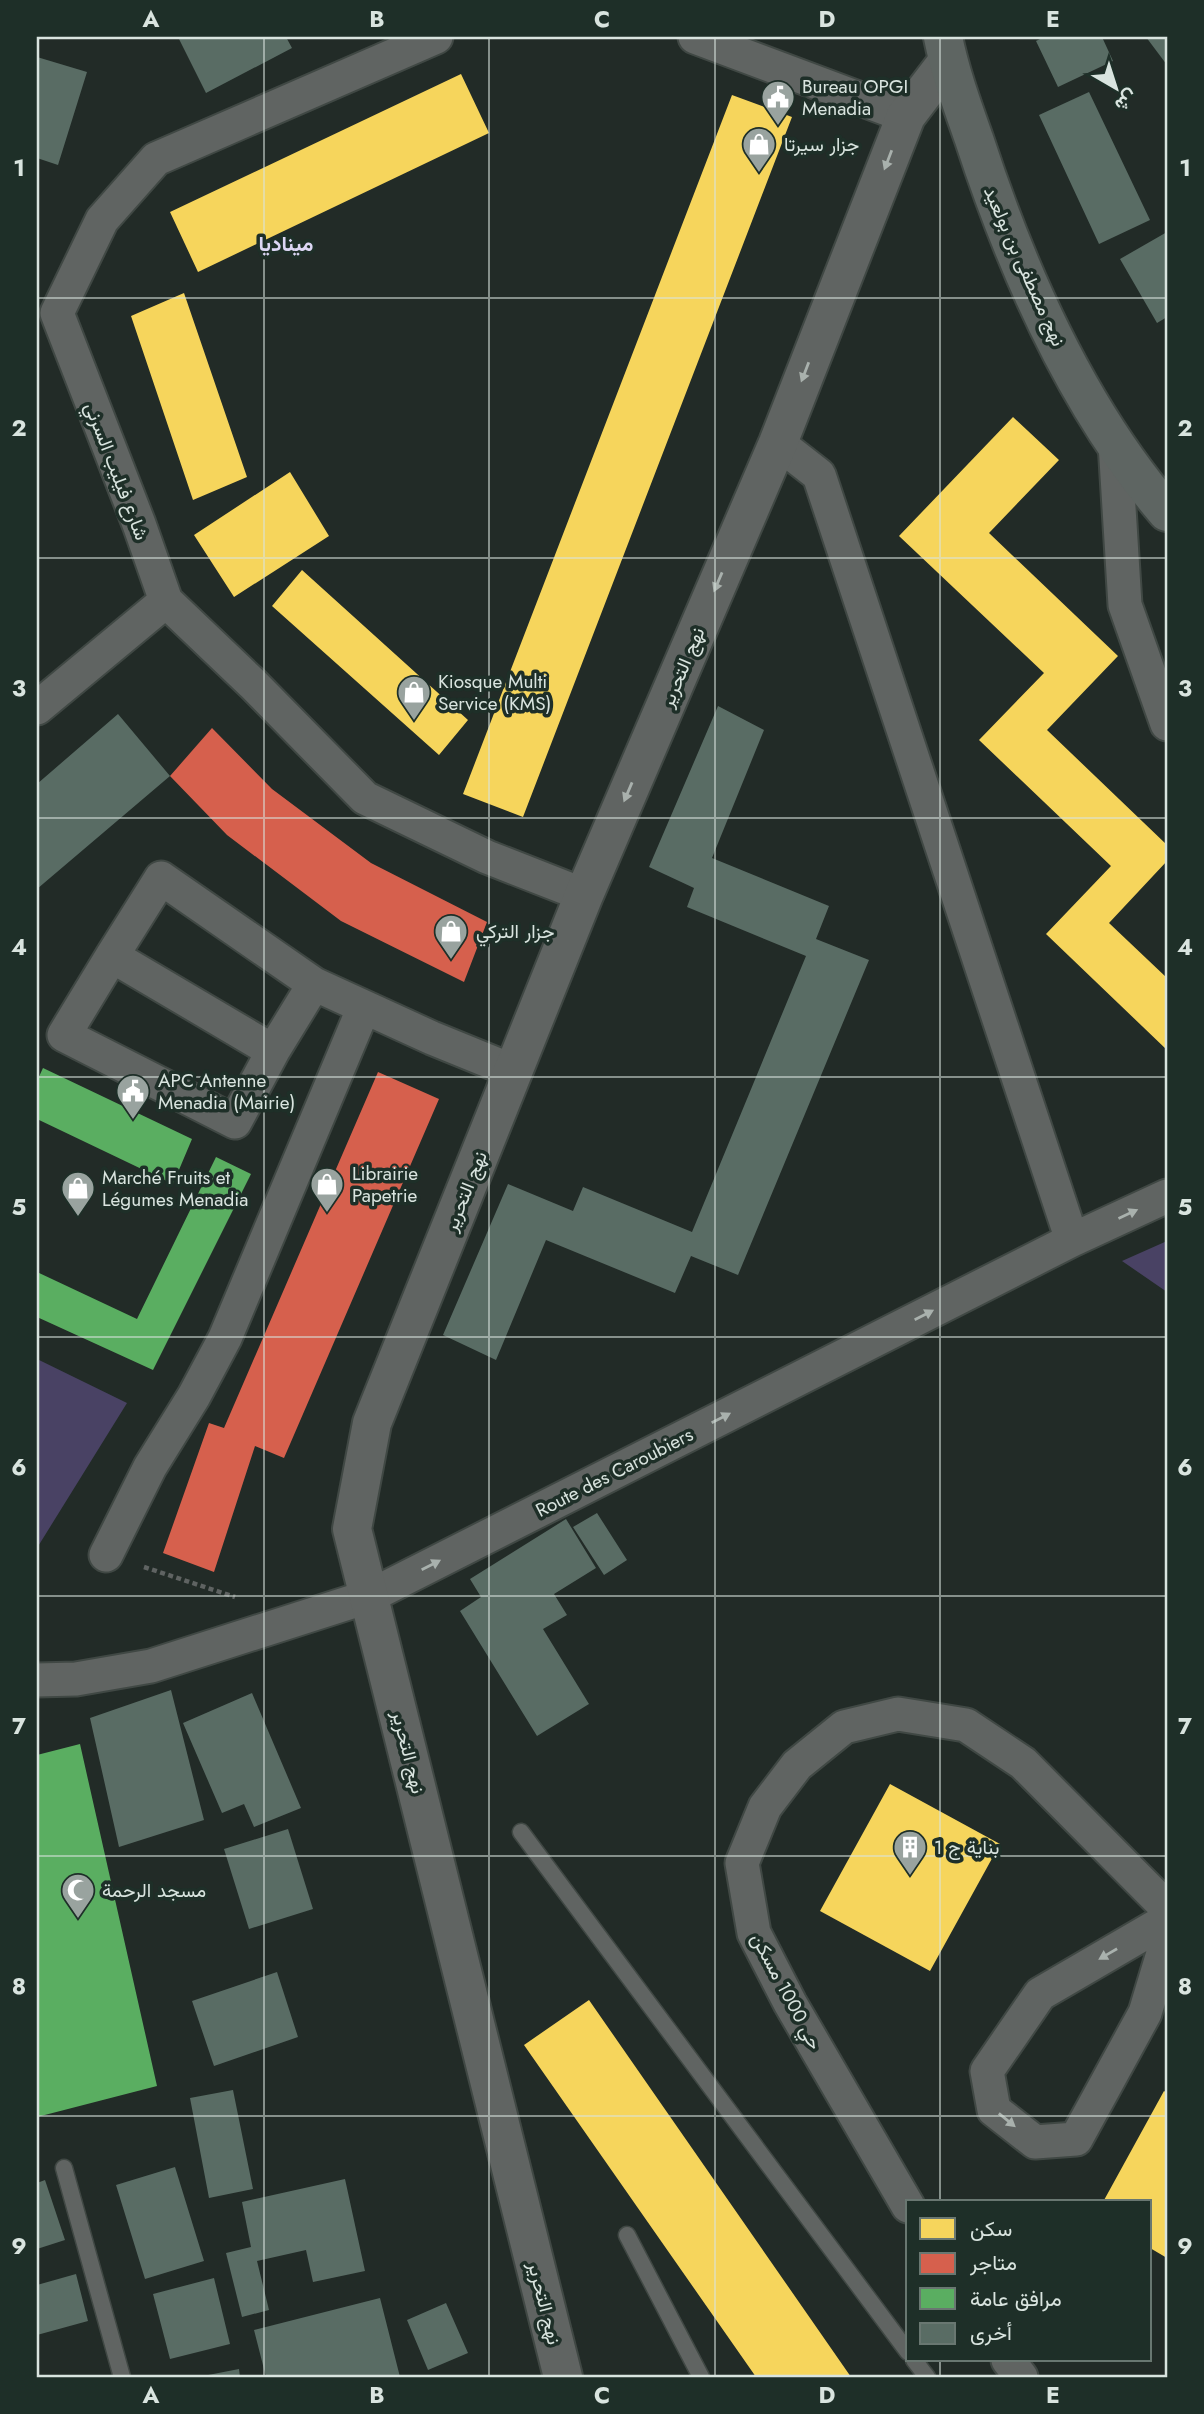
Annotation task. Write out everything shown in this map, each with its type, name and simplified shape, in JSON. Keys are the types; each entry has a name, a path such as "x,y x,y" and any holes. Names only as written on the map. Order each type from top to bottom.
{"main road":[{"name":"نهج مصطفى بن بولعيد","path":"945,49 990,190 1038,305 1115,443 1167,512"}],"street":[{"name":"شارع فيليب السرني","path":"436,37 156,159 102,220 47,310 139,524 166,601 253,684 365,798 487,857 584,895"},
{"path":"695,37 906,116"},
{"name":"نهج التحرير","path":"563,2377 352,1529 372,1423 513,1071 584,895 778,443 906,116 945,49"},
{"path":"778,443 819,475 1072,1240"},
{"path":"1115,443 1125,605 1167,724"},
{"path":"37,708 166,601"},
{"path":"314,984 273,1051 235,1122 64,1035 160,878 314,984 513,1071"},
{"path":"112,956 273,1051"},
{"path":"106,1555 150,1467 194,1396 225,1338 364,1007"},
{"name":"Route des Caroubiers","path":"37,1679 76,1679 151,1666 370,1596 1072,1240 1167,1196"},
{"name":"حي 1000 مسكن","path":"906,2203 790,2003 754,1933 742,1863 765,1807 797,1765 844,1727 871,1720 898,1714 966,1725 1023,1763 1167,1908"},
{"path":"1167,1920 1040,1994 987,2071 994,2110 1034,2142 1076,2139 1145,2012 1167,1940"},
{"path":"1010,2362 1021,2377"}],"lane":[{"path":"521,1832 906,2349"},
{"path":"64,2168 122,2377"},
{"path":"627,2235 701,2377"},
{"path":"916,2362 927,2377"}],"path":[{"path":"106,1555 236,1597 238,1637"}],"shaded area":[{"path":"1167,1241 1167,1292 1122,1261"},
{"path":"37,1359 127,1403 37,1548"}],"building: سكن":[{"path":"461,74 489,133 198,272 170,212"},
{"path":"732,95 792,117 523,817 463,794"},
{"path":"184,293 247,477 193,500 131,316"},
{"path":"1013,417 1059,460 989,533 1118,656 1047,730 1167,845 1167,861 1109,923 1167,978 1167,1050 1046,934 1111,866 979,740 1044,673 899,536"},
{"path":"290,472 329,536 234,597 194,535"},
{"path":"302,570 468,720 439,755 272,606"},
{"name":"بناية ج 1","path":"890,1784 1000,1844 930,1971 820,1911"},
{"path":"589,2000 851,2377 756,2377 524,2045"},
{"path":"1164,2091 1167,2093 1167,2258 1152,2249 1152,2200 1104,2200"}],"building: متاجر":[{"path":"212,728 272,789 371,863 487,922 464,982 341,921 227,835 170,776"},
{"path":"378,1072 439,1099 284,1458 255,1446 214,1572 163,1553 209,1423 224,1428"}],"building: مرافق عامة":[{"path":"43,1068 192,1139 173,1184 37,1119 37,1081"},
{"path":"216,1157 251,1174 153,1370 37,1317 37,1272 137,1319"},
{"name":"مسجد الرحمة","path":"80,1744 157,2086 37,2117 37,1755"}],"building: أخرى":[{"path":"286,37 292,48 206,93 179,39"},
{"path":"1044,37 1102,37 1113,61 1058,87 1036,41"},
{"path":"1146,37 1167,37 1167,65"},
{"path":"37,57 87,72 58,165 37,158"},
{"path":"1089,92 1150,220 1099,244 1039,115"},
{"path":"1167,232 1167,317 1157,323 1120,259"},
{"path":"718,706 764,730 712,858 829,906 816,939 869,960 738,1275 691,1256 675,1293 546,1240 496,1360 443,1335 508,1184 573,1211 583,1187 692,1232 806,956 687,907 694,888 649,867"},
{"path":"118,714 170,776 37,889 37,784"},
{"path":"597,1513 627,1560 604,1575 573,1527"},
{"path":"566,1519 596,1568 554,1594 567,1615 543,1629 589,1704 537,1736 460,1611 481,1597 470,1579"},
{"path":"171,1690 204,1820 119,1847 90,1718"},
{"path":"252,1693 301,1808 254,1827 244,1804 222,1813 183,1723"},
{"path":"288,1829 313,1909 249,1929 224,1849"},
{"path":"277,1972 298,2037 214,2066 192,2001"},
{"path":"233,2090 253,2189 209,2198 190,2098"},
{"path":"175,2167 204,2261 145,2279 116,2185"},
{"path":"345,2179 365,2271 313,2282 306,2250 257,2261 269,2310 242,2317 226,2253 251,2247 242,2202"},
{"path":"45,2180 65,2240 37,2249 37,2183"},
{"path":"76,2274 88,2321 37,2335 37,2285"},
{"path":"214,2278 230,2344 170,2359 153,2294"},
{"path":"380,2298 400,2377 266,2377 254,2330"},
{"path":"446,2303 468,2353 428,2370 407,2320"},
{"path":"239,2369 240,2377 203,2377 203,2376"}],"place":[{"name":"Bureau OPGI Menadia","path":"778,127"},
{"name":"جزار سيرتا","path":"759,174"},
{"name":"Kiosque Multi Service (KMS)","path":"414,722"},
{"name":"جزار التركي","path":"451,961"},
{"name":"APC Antenne Menadia (Mairie)","path":"133,1121"},
{"name":"Librairie Papetrie","path":"327,1214"},
{"name":"Marché Fruits et Légumes Menadia","path":"78,1218"},
{"name":"بناية ج 1","path":"910,1877"},
{"name":"مسجد الرحمة","path":"78,1920"}],"district":[{"name":"ميناديا","path":"286,244"}]}
